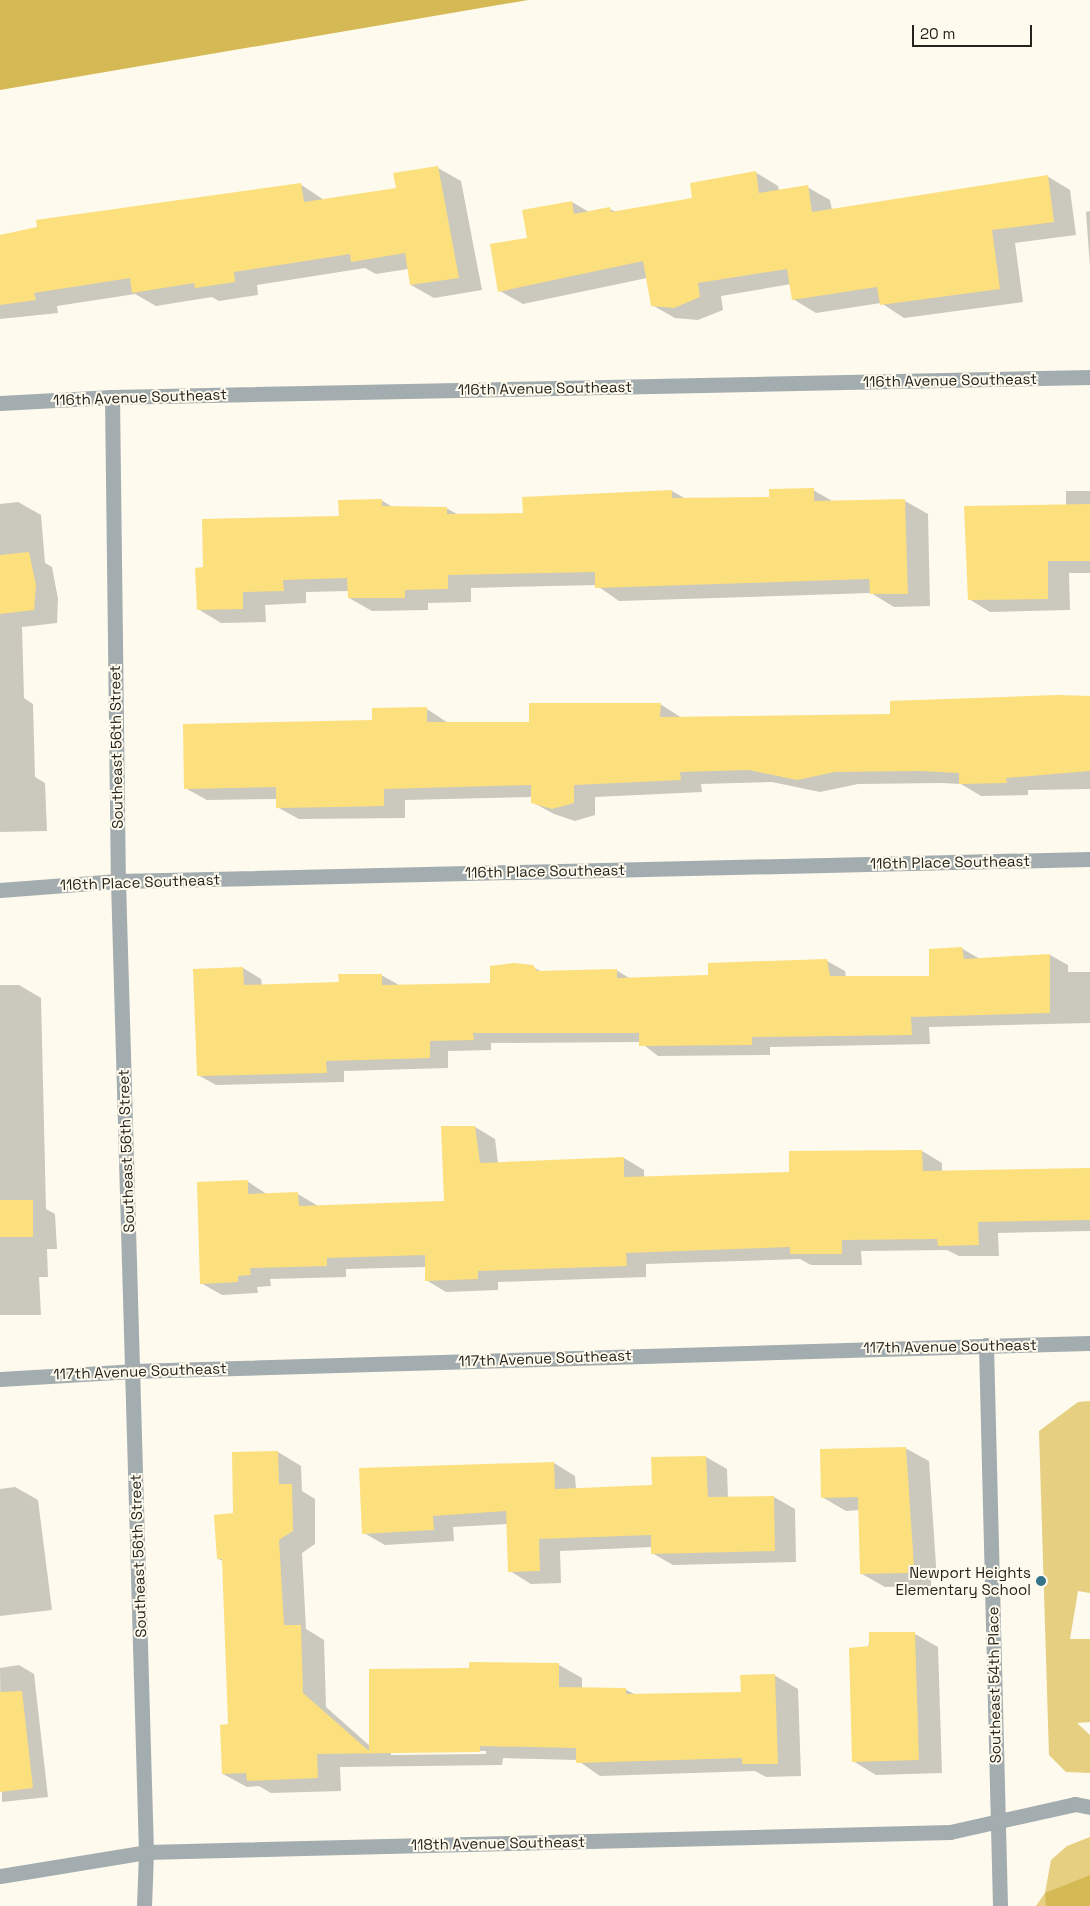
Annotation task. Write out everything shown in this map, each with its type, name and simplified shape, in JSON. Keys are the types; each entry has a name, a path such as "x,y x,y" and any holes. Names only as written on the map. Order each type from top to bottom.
{"street":[{"name":"116th Avenue Southeast","path":"0,403 112,397 1090,377"},
{"name":"Southeast 56th Street","path":"112,397 118,881 146,1852 144,1906"},
{"name":"116th Place Southeast","path":"0,890 118,881 1090,859"},
{"name":"117th Avenue Southeast","path":"0,1379 133,1370 1090,1343"},
{"name":"Southeast 54th Place","path":"986,1345 1000,1906"},
{"name":"118th Avenue Southeast","path":"0,1876 146,1852 950,1832 1075,1804 1090,1807"}],"shaded area":[{"path":"0,0 528,0 0,90"},
{"path":"1090,1401 1090,1593 1078,1591 1070,1639 1090,1639 1090,1722 1077,1723 1090,1735 1090,1773 1066,1772 1049,1755 1039,1431 1078,1402"},
{"path":"1090,1837 1090,1906 1036,1906 1045,1893 1051,1860 1067,1846"},
{"path":"1090,1875 1090,1906 1046,1906 1045,1893"}],"building":[{"path":"438,166 459,278 410,285 405,253 351,262 350,254 234,272 235,282 195,288 194,283 132,293 130,278 34,293 36,300 0,305 0,235 37,227 36,220 301,183 304,202 396,188 393,173"},
{"path":"756,171 759,193 808,185 812,212 1048,175 1054,222 992,230 1000,289 880,305 877,287 792,300 787,269 698,283 700,297 674,308 651,306 643,261 498,292 490,244 527,238 522,210 572,201 574,214 610,207 611,212 692,198 690,183"},
{"path":"814,488 814,501 905,499 908,594 870,594 869,579 595,588 595,572 448,575 448,589 405,590 405,598 348,598 347,578 283,580 284,591 243,592 243,609 197,610 195,568 203,567 202,519 339,516 338,500 382,499 382,506 447,507 447,514 523,513 522,497 672,490 672,498 769,497 769,489"},
{"path":"1090,504 1090,561 1048,561 1048,599 968,600 964,506"},
{"path":"29,552 36,585 34,610 0,614 0,555"},
{"path":"1058,695 1090,696 1090,771 1006,778 1007,783 959,784 959,773 919,771 835,772 797,780 749,770 680,772 681,780 574,785 574,803 552,809 531,803 531,785 384,789 384,806 276,808 276,787 184,789 183,724 372,720 372,708 427,707 427,722 529,722 529,703 661,703 660,717 890,714 890,701"},
{"path":"962,947 964,959 1050,954 1050,1013 911,1017 912,1035 752,1037 752,1045 639,1046 639,1033 473,1033 474,1040 430,1041 430,1058 326,1061 327,1073 197,1076 193,969 243,967 244,985 339,982 338,974 382,974 382,985 490,983 490,966 513,963 533,965 537,971 617,969 617,978 708,975 708,963 827,959 830,976 929,976 929,949"},
{"path":"441,1126 475,1126 480,1163 624,1157 624,1177 789,1172 789,1151 922,1150 923,1171 1090,1168 1090,1220 978,1222 979,1245 938,1246 937,1239 842,1240 842,1254 790,1254 790,1247 626,1253 627,1266 478,1271 478,1279 425,1281 425,1255 327,1258 327,1266 250,1268 251,1275 238,1276 238,1282 200,1284 197,1182 248,1180 248,1194 298,1192 299,1206 444,1201"},
{"path":"0,1200 33,1200 33,1237 0,1237"},
{"path":"906,1447 914,1567 908,1567 908,1573 860,1574 858,1497 821,1498 820,1449"},
{"path":"278,1451 279,1484 292,1484 293,1531 279,1540 284,1625 301,1625 303,1693 369,1751 369,1669 469,1668 469,1662 559,1663 559,1687 626,1688 626,1694 741,1692 740,1675 775,1674 778,1764 742,1764 742,1758 576,1763 576,1748 480,1746 480,1752 317,1754 318,1778 247,1781 246,1773 222,1774 220,1725 228,1724 222,1559 217,1559 214,1515 233,1513 232,1452"},
{"path":"706,1456 708,1497 774,1496 775,1551 651,1554 651,1535 539,1539 540,1571 508,1572 506,1511 433,1516 434,1530 362,1534 359,1468 554,1462 555,1489 652,1485 651,1457"},
{"path":"869,1632 915,1632 919,1760 852,1762 849,1648 869,1646"},
{"path":"22,1691 33,1788 0,1792 0,1692"}],"place":[{"name":"Newport Heights Elementary School","path":"1041,1581"}]}
